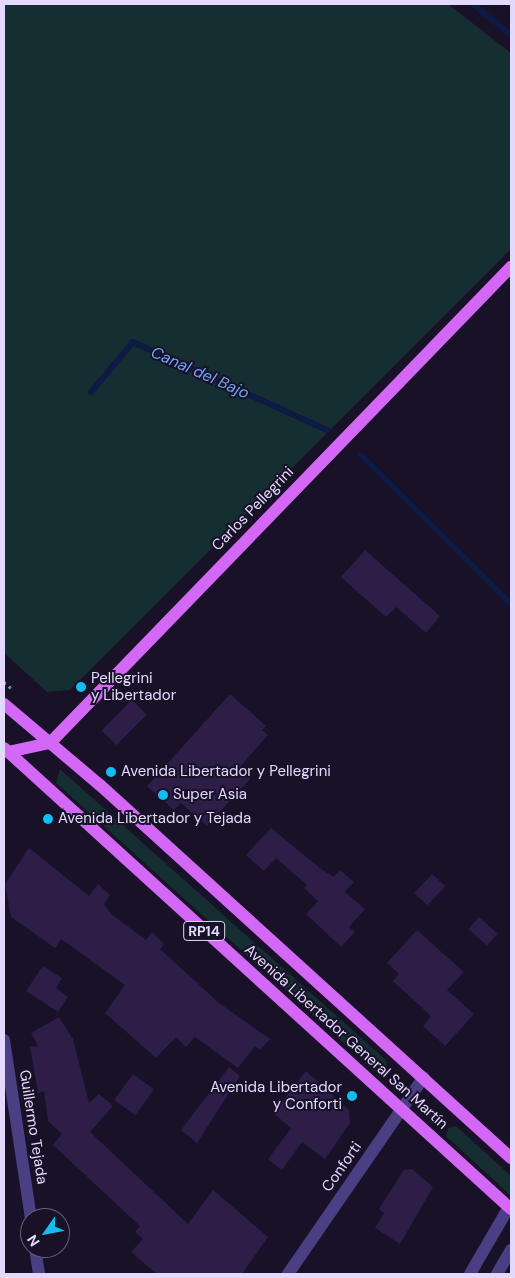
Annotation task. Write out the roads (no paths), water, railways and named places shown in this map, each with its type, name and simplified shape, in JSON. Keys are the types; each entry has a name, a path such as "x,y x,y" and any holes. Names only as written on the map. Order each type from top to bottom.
{"main road":[{"name":"Carlos Pellegrini","path":"50,743 511,267"},
{"name":"Avenida Libertador General San Martín","path":"4,704 424,1077 511,1158"},
{"path":"5,751 50,743"},
{"name":"Avenida Libertador General San Martín","path":"5,751 510,1208"}],"street":[{"name":"Guillermo Tejada","path":"4,1040 29,1208"},
{"name":"Conforti","path":"288,1274 424,1077"},
{"path":"470,1274 510,1208"},
{"path":"497,1274 511,1250"},
{"path":"37,1258 39,1274"}],"waterway":[{"path":"473,4 511,35"},
{"name":"Canal del Bajo","path":"91,392 133,342 327,430"},
{"name":"Canal del Bajo","path":"361,455 511,604"}],"place":[{"name":"Pellegrini y Libertador","path":"81,687"},
{"name":"Avenida Libertador y Pellegrini","path":"111,772"},
{"name":"Super Asia","path":"163,795"},
{"name":"Avenida Libertador y Tejada","path":"48,819"},
{"name":"Avenida Libertador y Conforti","path":"352,1096"}]}
